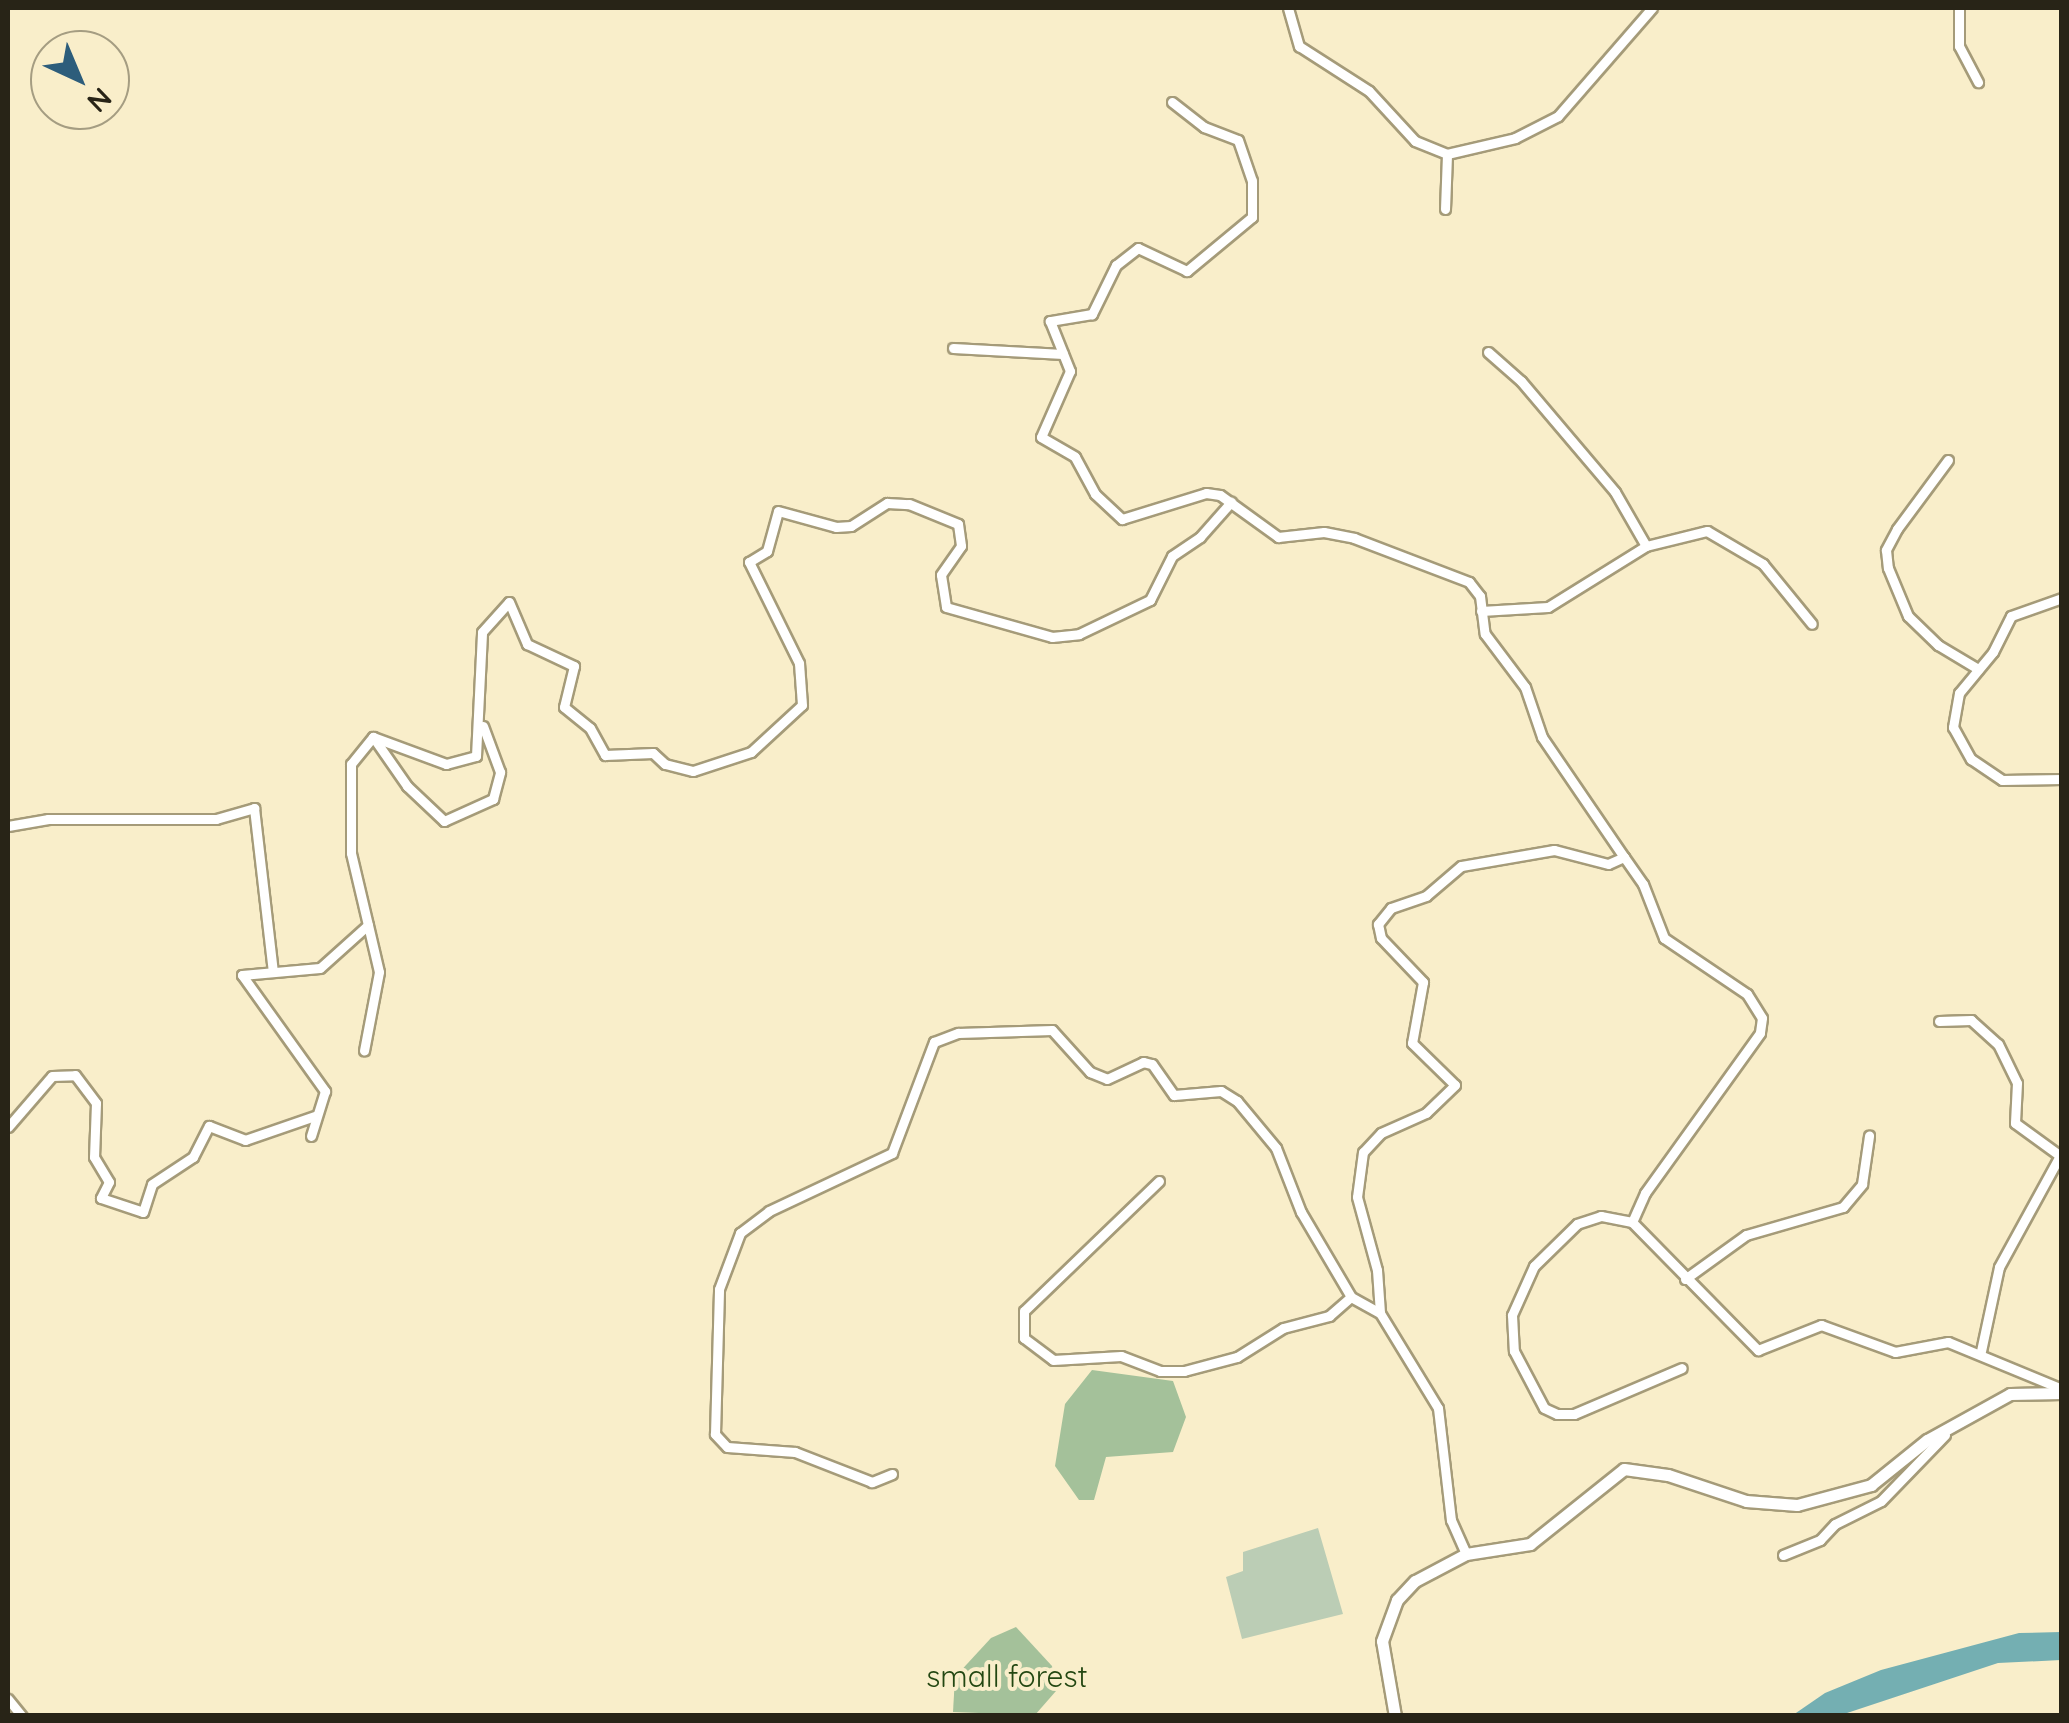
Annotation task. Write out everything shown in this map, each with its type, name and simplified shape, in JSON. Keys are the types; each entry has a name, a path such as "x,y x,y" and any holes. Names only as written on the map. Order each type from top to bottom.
{"street":[{"path":"1288,8 1299,46 1368,90 1415,141 1447,154 1516,138 1558,116 1652,8"},
{"path":"1959,8 1959,46 1978,82"},
{"path":"1172,102 1204,127 1238,140 1252,182 1252,217 1187,271 1138,248 1116,266 1092,314 1050,321 1070,372 1041,437 1075,457 1109,511 1138,519 1206,493 1232,502 1278,537 1324,532 1354,538 1468,582 1481,611 1485,634 1524,686 1542,737 1643,884 1664,938 1747,994 1762,1018 1760,1032 1645,1193 1632,1222"},
{"path":"1445,208 1447,154"},
{"path":"953,348 1063,354"},
{"path":"1488,352 1521,381 1615,492 1646,546"},
{"path":"1948,460 1897,529 1886,550 1888,568 1908,616 1938,645 1978,668"},
{"path":"374,737 446,764 465,763 480,746 477,716 486,658 482,632 508,602 527,644 574,666 564,707 590,728 605,755 653,754 678,770 693,771 751,752 781,731 805,695 787,631 749,562 767,550 778,511 836,528 851,526 887,503 909,504 958,524 961,546 940,575 946,607 1052,636 1078,634 1150,600 1172,556 1200,538 1232,502"},
{"path":"1481,611 1548,607 1646,546 1707,531 1764,564 1812,624"},
{"path":"2062,598 2012,616 1954,708 1953,726 1971,759 2002,780 2062,780"},
{"path":"374,737 407,786 444,821 493,800 500,772 477,716"},
{"path":"364,1052 379,972 351,853 351,764 374,737"},
{"path":"8,826 48,819 216,819 254,808 273,972"},
{"path":"1466,1554 1451,1520 1438,1408 1380,1314 1377,1270 1358,1197 1364,1152 1380,1133 1444,1101 1455,1086 1412,1043 1424,982 1381,938 1378,924 1391,908 1426,896 1461,866 1535,851 1608,864 1624,857"},
{"path":"310,1136 325,1091 242,974 320,968 368,926"},
{"path":"1940,1020 1972,1020 1998,1044 2017,1084 2015,1123 2060,1153 1999,1267 1981,1351"},
{"path":"892,1474 872,1482 794,1452 727,1446 714,1434 720,1289 740,1232 768,1211 892,1153 934,1042 958,1033 1052,1030 1090,1072 1106,1079 1143,1062 1174,1095 1221,1091 1237,1100 1276,1148 1301,1212 1351,1297 1380,1314"},
{"path":"8,1127 52,1076 75,1074 96,1103 94,1158 109,1182 101,1198 143,1212 152,1184 193,1157 209,1126 245,1140 317,1115"},
{"path":"1684,1279 1746,1235 1843,1207 1862,1184 1868,1136"},
{"path":"1159,1181 1024,1312 1024,1338 1053,1360 1120,1356 1160,1371 1184,1372 1237,1357 1283,1328 1329,1316 1351,1297"},
{"path":"1682,1368 1574,1414 1557,1414 1544,1408 1514,1351 1512,1314 1534,1266 1577,1224 1601,1216 1632,1222 1758,1350 1821,1325 1895,1352 1948,1342 1981,1351 2062,1391"},
{"path":"1784,1555 1820,1540 1836,1524 1881,1501 1945,1436 2010,1394 2062,1391"},
{"path":"1395,1716 1382,1641 1385,1618 1415,1581 1466,1554 1530,1544 1624,1469 1668,1475 1746,1501 1797,1506 1870,1485 1926,1440 1945,1436"},
{"path":"8,1700 22,1716"}],"green space":[{"path":"1092,1370 1173,1381 1186,1417 1173,1452 1106,1457 1094,1500 1079,1500 1055,1466 1065,1404"},
{"path":"1318,1528 1343,1614 1242,1639 1226,1577 1243,1571 1243,1552"},
{"name":"small forest","path":"1016,1627 1052,1666 1056,1691 1035,1715 953,1712 955,1677 991,1638"}],"water":[{"path":"2061,1632 2061,1660 1998,1663 1841,1715 1793,1715 1825,1693 1881,1670 2019,1633"}]}
